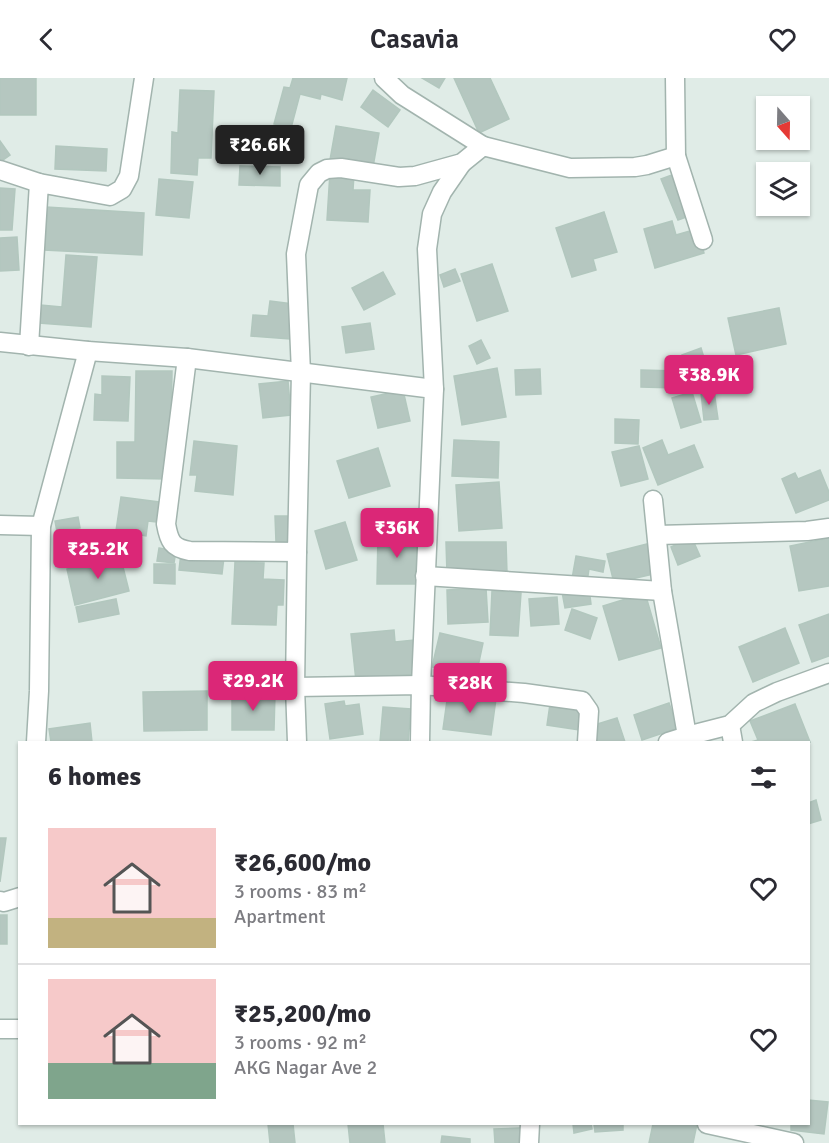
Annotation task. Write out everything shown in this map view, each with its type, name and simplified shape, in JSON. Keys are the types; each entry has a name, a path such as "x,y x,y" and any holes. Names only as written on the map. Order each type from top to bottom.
{"street":[{"path":"0,170 39,183 110,196 122,189 129,176 144,78"},
{"path":"384,78 402,95 483,146 570,168 635,167 676,156"},
{"path":"675,78 676,156 703,240"},
{"path":"420,741 434,389 427,249 432,214 442,192 462,163 483,146"},
{"path":"297,741 295,687 301,373 296,254 309,185 319,173 327,169 341,168 399,177 415,176 462,163"},
{"path":"29,346 39,183"},
{"path":"0,342 187,358 434,389"},
{"path":"36,741 41,526 88,351"},
{"path":"187,358 166,524 168,537 174,545 190,551 297,552"},
{"path":"653,500 662,591 687,736"},
{"path":"0,525 41,526"},
{"path":"657,535 807,531 829,528"},
{"path":"425,576 662,591"},
{"path":"671,741 687,736 731,734 754,702 829,673"},
{"path":"295,687 421,685 524,693 582,701 589,711 587,741"},
{"path":"0,901 18,898"},
{"path":"0,1029 18,1029"},
{"path":"529,1143 530,1125"},
{"path":"712,1125 794,1143"}],"building":[{"path":"0,78 36,78 36,115 0,115"},
{"path":"293,78 347,78 342,100 321,94 320,99 300,94 291,128 274,124 284,87 290,88"},
{"path":"422,78 445,78 439,88"},
{"path":"454,78 490,78 509,119 479,133"},
{"path":"180,90 214,91 211,158 198,158 197,175 171,173 172,132 178,133"},
{"path":"373,90 400,110 388,127 361,107"},
{"path":"336,126 379,133 373,167 330,160"},
{"path":"0,141 10,155 0,162"},
{"path":"56,146 107,149 106,171 55,169"},
{"path":"240,166 280,167 280,186 239,185"},
{"path":"330,172 354,174 353,190 370,190 368,222 327,220"},
{"path":"672,175 689,216 678,220 661,179"},
{"path":"159,179 193,182 189,218 156,215"},
{"path":"0,188 15,189 12,230 0,230"},
{"path":"46,207 144,213 142,255 44,250"},
{"path":"604,212 617,252 593,259 596,270 572,277 556,228"},
{"path":"672,221 676,235 697,229 704,253 655,268 644,229"},
{"path":"17,237 19,270 0,271 0,238"},
{"path":"66,255 97,257 91,327 39,323 41,305 62,307"},
{"path":"492,264 508,311 477,321 461,274"},
{"path":"455,269 460,281 444,287 440,275"},
{"path":"383,272 395,294 364,310 352,288"},
{"path":"270,301 293,304 290,339 251,336 253,315 268,316"},
{"path":"779,308 786,344 736,355 728,318"},
{"path":"370,323 374,349 346,353 342,327"},
{"path":"481,340 490,358 477,364 469,346"},
{"path":"701,348 708,371 690,377 682,355"},
{"path":"497,368 506,417 462,425 454,376"},
{"path":"540,369 541,394 516,395 515,370"},
{"path":"641,370 677,371 676,388 641,387"},
{"path":"136,371 172,371 171,442 166,441 166,479 117,478 117,442 135,442"},
{"path":"102,376 130,377 128,421 94,420 95,394 102,395"},
{"path":"288,381 291,415 263,418 259,384"},
{"path":"403,390 410,421 378,428 371,397"},
{"path":"714,391 718,419 704,420 701,393"},
{"path":"692,392 701,422 681,428 672,398"},
{"path":"615,419 639,420 638,444 615,443"},
{"path":"454,440 499,442 498,478 452,476"},
{"path":"662,440 668,455 694,445 703,467 658,485 643,448"},
{"path":"194,441 237,446 233,495 195,491 197,475 190,475"},
{"path":"639,446 648,479 621,486 612,452"},
{"path":"378,448 390,486 349,498 337,461"},
{"path":"820,470 829,492 829,500 796,513 782,479 795,473 798,479"},
{"path":"499,482 502,528 459,531 456,485"},
{"path":"121,497 159,502 156,522 148,521 146,536 116,531"},
{"path":"275,516 288,516 288,542 276,542"},
{"path":"78,517 80,528 57,532 55,521"},
{"path":"345,522 357,560 326,569 315,531"},
{"path":"378,534 417,534 416,584 377,584"},
{"path":"692,538 700,556 678,565 671,547"},
{"path":"829,538 829,586 799,591 790,546"},
{"path":"446,542 506,542 507,573 447,574"},
{"path":"651,543 658,573 614,583 607,554"},
{"path":"159,548 176,551 174,563 157,561"},
{"path":"181,553 224,557 222,574 179,570"},
{"path":"120,555 129,591 75,605 67,569"},
{"path":"576,556 605,561 603,572 589,569 587,582 572,579"},
{"path":"235,562 264,563 263,579 284,580 283,605 277,605 276,625 232,624"},
{"path":"154,564 175,564 175,584 154,583"},
{"path":"486,588 488,622 448,624 447,590"},
{"path":"589,588 591,604 565,608 562,592"},
{"path":"492,591 521,593 518,636 490,635"},
{"path":"645,593 661,648 619,660 603,606"},
{"path":"557,597 559,624 531,626 529,599"},
{"path":"116,599 119,614 79,622 76,607"},
{"path":"572,609 597,618 590,639 565,630"},
{"path":"829,614 829,656 812,662 799,625"},
{"path":"785,628 799,663 753,682 739,647"},
{"path":"394,630 395,642 414,640 417,674 356,681 351,634"},
{"path":"440,633 483,643 476,676 432,667"},
{"path":"207,691 207,730 144,731 143,692"},
{"path":"448,693 496,699 491,735 443,729"},
{"path":"232,694 275,694 274,730 232,730"},
{"path":"344,701 345,706 359,704 363,734 330,739 325,704"},
{"path":"669,703 678,728 642,740 634,715"},
{"path":"550,704 582,709 579,730 547,725"},
{"path":"795,704 810,741 754,741 758,740 750,721"},
{"path":"383,707 411,709 408,741 380,741"},
{"path":"617,718 625,741 597,741 591,726"},
{"path":"90,723 92,741 51,741 49,729"},
{"path":"816,800 821,820 810,823 810,802"},
{"path":"0,838 6,838 0,882"},
{"path":"0,915 7,915 7,944 0,944"},
{"path":"810,1100 828,1102 824,1134 791,1130 791,1125 810,1125"},
{"path":"268,1125 293,1125 295,1143 270,1143"},
{"path":"348,1125 383,1125 385,1143 350,1143"},
{"path":"573,1125 591,1125 592,1129 574,1133"},
{"path":"594,1125 623,1125 623,1130 595,1132"},
{"path":"653,1125 697,1125 693,1143 649,1143"},
{"path":"520,1128 520,1143 495,1143 494,1129"},
{"path":"442,1136 470,1139 470,1143 441,1143"}]}
